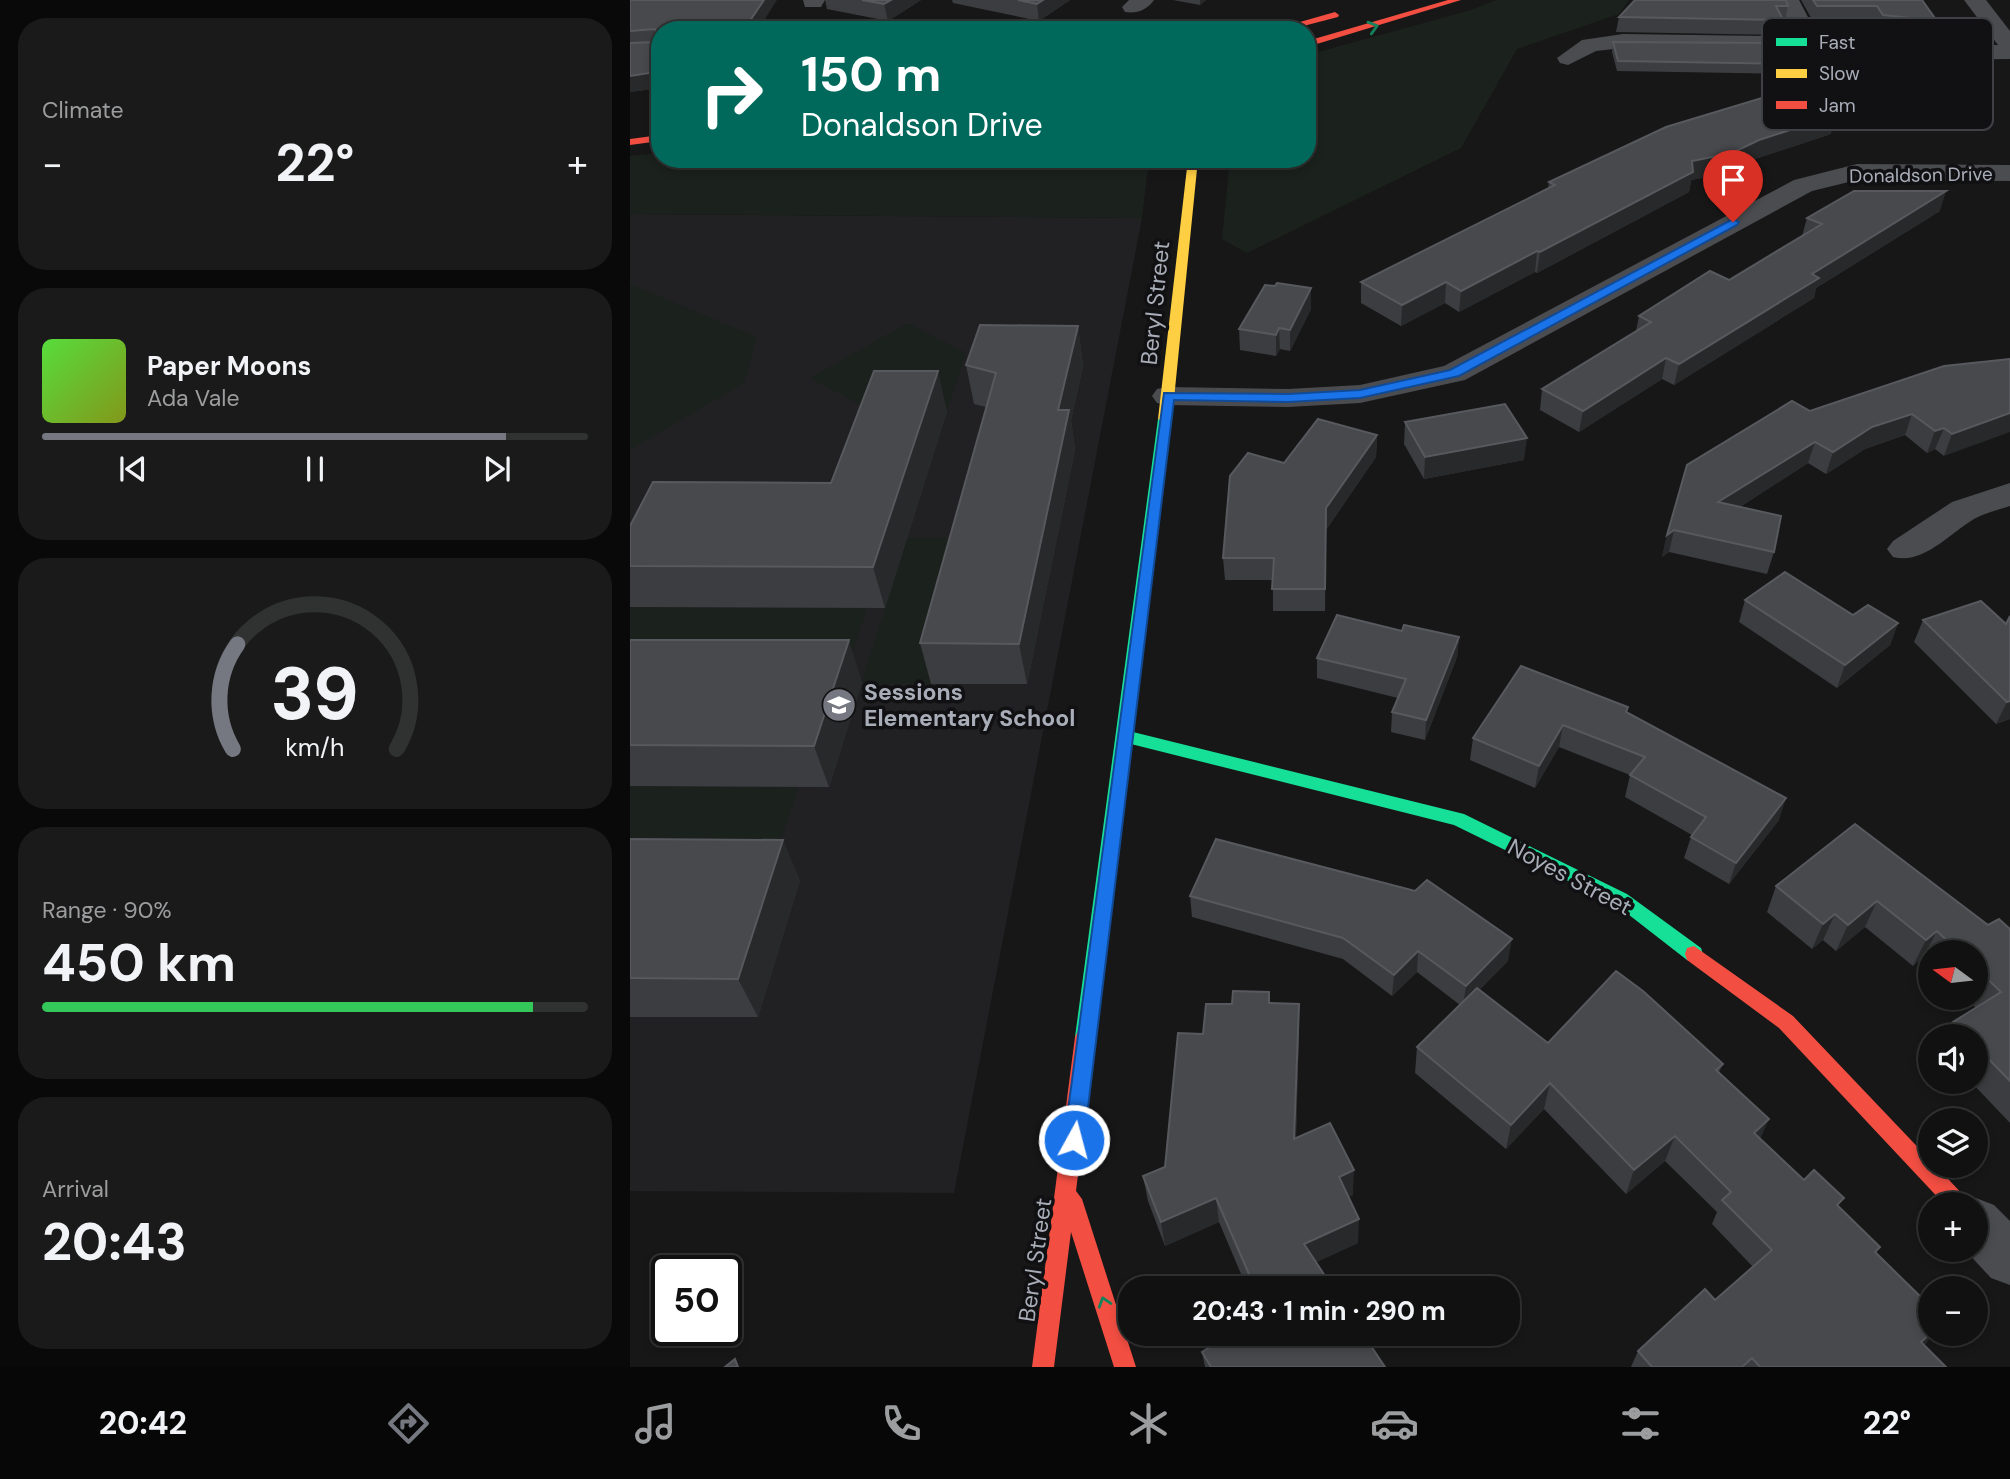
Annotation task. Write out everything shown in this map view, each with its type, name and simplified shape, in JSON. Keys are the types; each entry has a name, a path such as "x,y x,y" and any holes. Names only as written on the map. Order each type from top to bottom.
{"main road":[{"path":"1316,41 1457,0"},
{"path":"1310,21 1351,10"},
{"path":"630,142 651,139"},
{"name":"Beryl Street","path":"1043,1367 1168,396 1192,168"},
{"name":"Noyes Street","path":"1125,736 1458,819 1621,899 1786,1022 1947,1192"},
{"path":"1068,1189 1125,1367"}],"street":[{"path":"1788,0 1797,18"},
{"path":"1975,0 1989,18"},
{"path":"1993,24 2010,46"},
{"path":"1568,58 1590,45 1623,41 1762,43"},
{"name":"Donaldson Drive","path":"1168,396 1288,398 1360,394 1454,373 1803,185 1857,173 2010,173"},
{"path":"1905,549 1964,510 2010,494"},
{"path":"1988,1236 2010,1259"}],"shaded area":[{"path":"1496,0 1629,0 1619,14 1517,49 1461,148 1247,253 1222,239 1229,168 1316,168 1316,53 1471,10"},
{"path":"651,154 651,168 1148,168 1142,218 630,214 630,156"},
{"name":"Sessions Elementary School","path":"630,214 1142,218 954,1193 630,1191"},
{"path":"630,284 757,337 744,383 630,450"},
{"path":"908,323 966,353 947,410 870,410 810,378"},
{"path":"907,538 970,538 931,684 861,684"},
{"path":"630,607 867,608 843,682 630,681"},
{"path":"630,786 799,787 767,880 630,880"}],"building":[{"path":"630,0 764,0 750,21 651,21 651,29 630,31"},
{"path":"862,0 891,0 884,4"},
{"path":"1018,0 1043,0 1037,4"},
{"path":"1635,0 1786,0 1788,6 1776,6 1782,18 1762,20 1619,17"},
{"path":"1813,0 1922,0 1935,18 1883,15 1877,6 1817,6"},
{"path":"651,42 651,73 630,76 630,43"},
{"path":"1613,42 1762,43 1762,63 1618,61"},
{"path":"1762,98 1762,130 1790,130 1732,153 1692,161 1693,172 1461,291 1446,282 1402,305 1361,282 1555,185 1549,182 1666,127"},
{"path":"1854,191 1946,191 1812,274 1819,278 1679,364 1666,358 1583,411 1542,389 1651,322 1639,316 1710,271 1729,280 1822,224 1807,218"},
{"path":"1277,283 1311,288 1290,330 1279,328 1276,335 1239,329 1265,285 1275,286"},
{"path":"980,325 1078,326 1058,410 1069,410 1019,644 920,643 996,373 966,365"},
{"path":"2010,359 2010,413 1952,434 1944,428 1935,431 1912,414 1872,427 1833,452 1815,442 1718,502 1781,516 1774,552 1674,530 1667,535 1687,465 1792,401 1810,411 1944,366"},
{"path":"874,371 938,371 873,567 630,566 630,526 653,482 831,483"},
{"path":"1505,404 1527,438 1425,457 1405,422"},
{"path":"1318,419 1377,435 1326,508 1325,589 1272,589 1274,558 1223,558 1230,476 1248,453 1284,463"},
{"path":"1785,572 1853,615 1868,605 1898,623 1845,665 1745,600"},
{"path":"1981,601 2006,624 2010,616 2010,701 2007,702 1923,620"},
{"path":"1337,615 1402,631 1404,625 1459,637 1426,720 1392,712 1406,679 1317,658"},
{"path":"630,640 849,640 814,746 630,745"},
{"path":"1521,666 1628,707 1626,712 1786,798 1736,863 1691,837 1706,817 1630,775 1645,757 1563,725 1539,766 1473,738"},
{"path":"1855,824 1988,925 1999,919 2010,929 2010,1081 1988,1058 1988,1024 1953,1022 1972,1010 1988,1010 1988,1000 2001,992 1988,980 1988,940 1946,940 1937,931 1926,940 1877,901 1848,925 1835,914 1823,924 1776,886"},
{"path":"630,839 783,840 738,979 630,978"},
{"path":"1216,839 1415,891 1427,880 1512,939 1466,986 1418,951 1394,975 1343,938 1190,896"},
{"path":"1616,971 1643,991 1723,1064 1716,1070 1769,1119 1754,1133 1804,1180 1814,1170 1844,1198 1837,1205 1880,1247 1875,1252 1918,1294 1918,1346 1925,1346 1946,1367 1760,1367 1752,1358 1742,1367 1652,1367 1638,1351 1705,1289 1715,1300 1772,1250 1722,1200 1731,1192 1675,1136 1634,1170 1550,1083 1511,1125 1417,1047 1477,988 1548,1043"},
{"path":"1233,991 1269,992 1269,1003 1299,1004 1294,1139 1330,1123 1354,1170 1339,1177 1359,1219 1304,1244 1325,1276 1250,1276 1216,1198 1161,1222 1143,1176 1165,1167 1178,1033 1203,1034 1206,1004 1232,1004"},
{"path":"1211,1346 1371,1346 1385,1367 1211,1367 1202,1352"},
{"path":"735,1359 738,1367 725,1367"}],"traffic: fast":[{"path":"1085,1037 1165,419"},
{"path":"1125,736 1458,819 1621,899 1694,954"}],"traffic: slow":[{"path":"1165,419 1192,168"}],"traffic: jam":[{"path":"1316,41 1457,0"},
{"path":"1311,21 1335,15"},
{"path":"630,142 651,139"},
{"path":"1694,954 1786,1022 1947,1192"},
{"path":"1043,1367 1085,1037"},
{"path":"1071,1199 1125,1367"}],"place":[{"name":"Sessions Elementary School","path":"839,705"}],"route":[{"path":"1074,1140 1168,396 1288,398 1360,394 1454,373 1733,222"}]}
